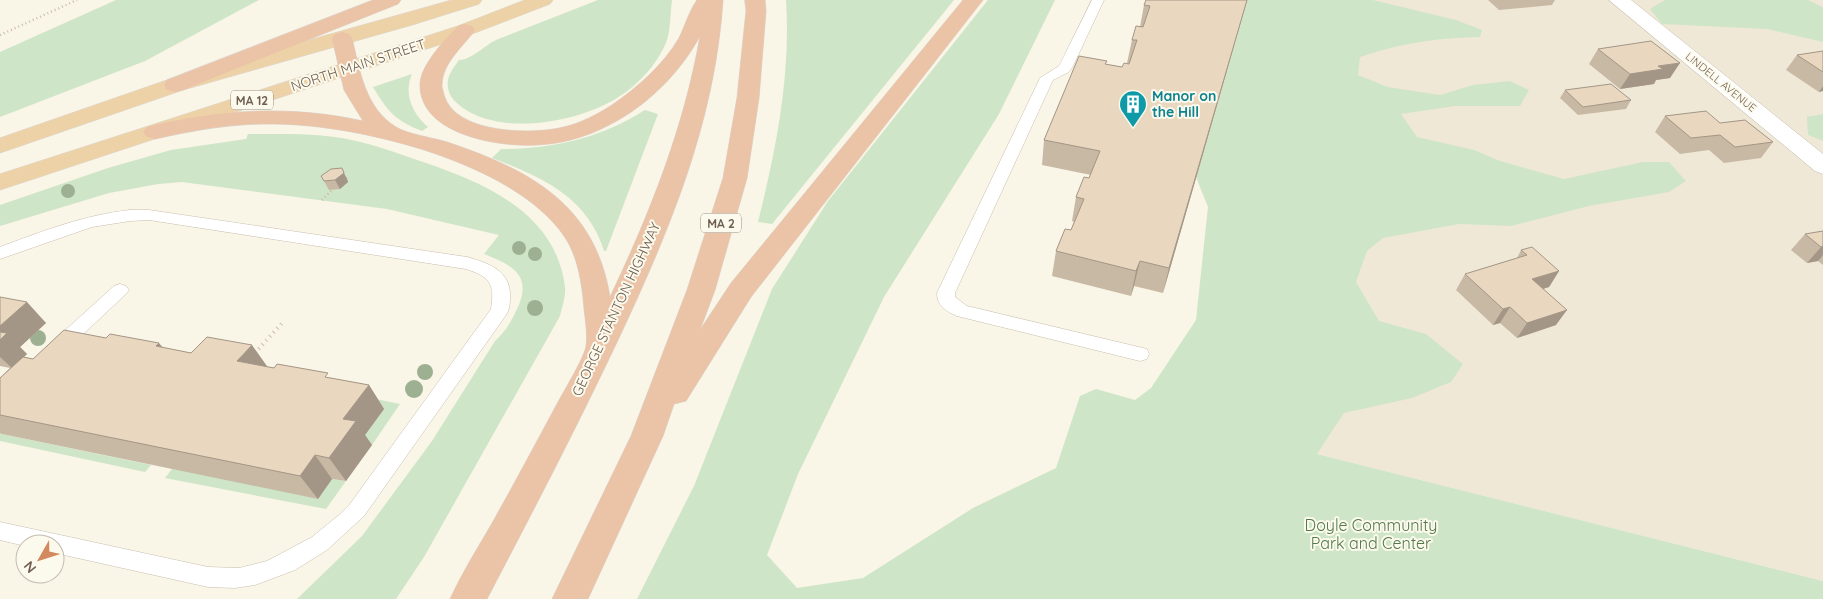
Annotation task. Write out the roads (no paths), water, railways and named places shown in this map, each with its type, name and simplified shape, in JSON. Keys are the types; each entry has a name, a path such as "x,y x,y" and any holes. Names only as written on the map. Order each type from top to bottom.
{"highway":[{"path":"175,85 391,0"},
{"name":"NORTH MAIN STREET","path":"0,146 175,85 406,21 472,0"},
{"name":"NORTH MAIN STREET","path":"0,182 465,30 543,0"},
{"path":"465,30 452,42 438,62 431,83 431,94 444,116 454,124 493,136 527,139 547,138 566,134 594,123 622,107 648,87 670,64 686,42 706,0"},
{"name":"GEORGE STANTON HIGHWAY","path":"468,599 552,446 600,349 656,225 687,141 704,69 713,0"},
{"name":"MA 2","path":"570,599 647,436 701,290 735,178 748,98 756,0"},
{"path":"647,436 741,290 973,0"},
{"path":"342,38 351,83 360,104 370,118 389,133"},
{"path":"155,132 202,123 279,117 330,123 389,133 435,147 507,175 532,190 566,219 575,231 588,262 598,295 600,349"}],"street":[{"name":"LINDELL AVENUE","path":"1619,0 1823,166"}],"lane":[{"path":"1098,0 1064,69 1047,78 946,293 946,299 952,306 963,310 1140,354"},
{"path":"0,253 94,220 116,215 149,214 467,263 493,274 500,282 503,294 500,310 346,524 320,544 295,558 260,573 239,578 208,577 0,531"},
{"path":"42,362 120,290"}],"place":[{"name":"Manor on the Hill","path":"1133,128"}],"park label":[{"name":"Doyle Community Park and Center","path":"1371,534"}]}
